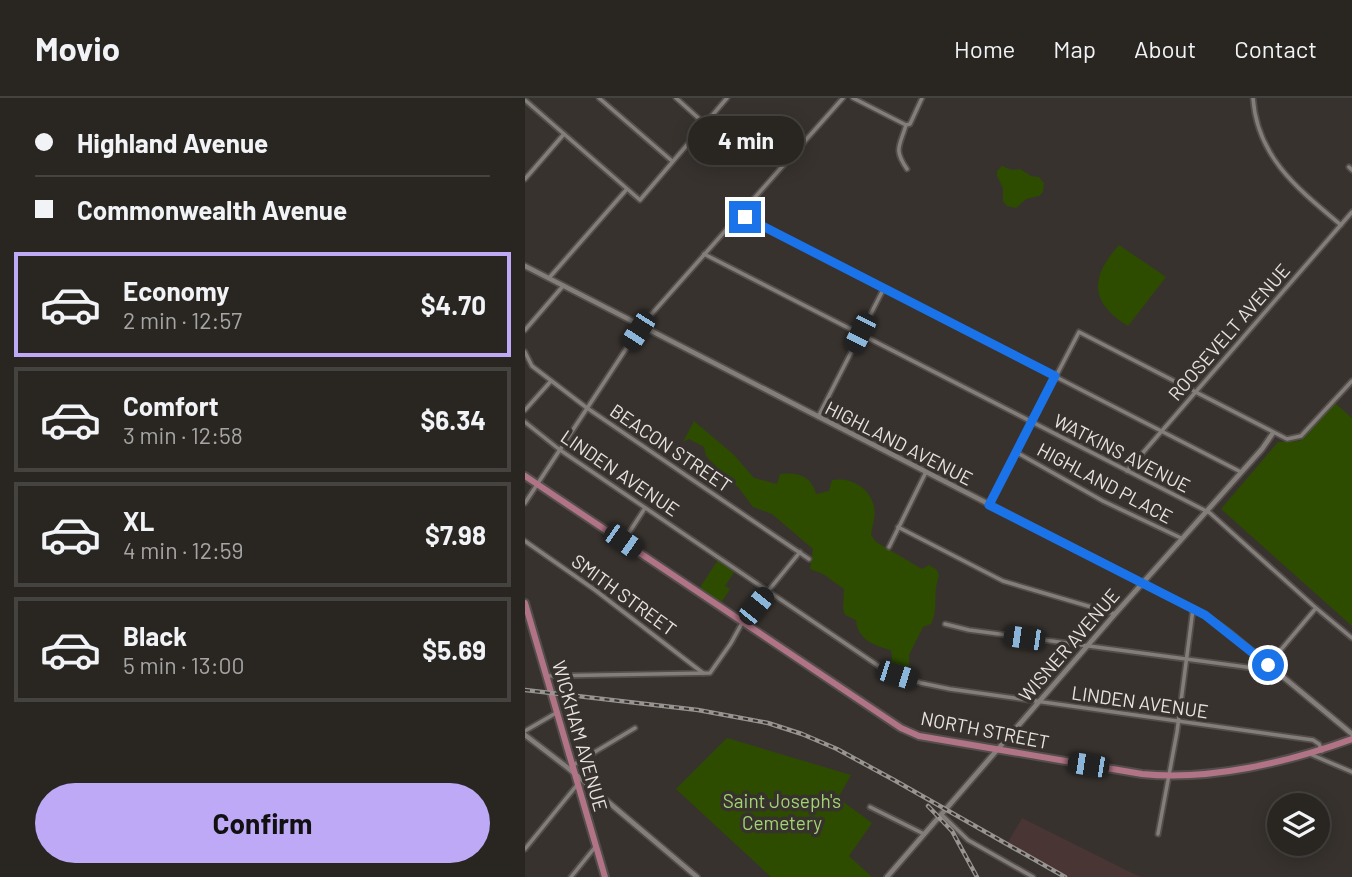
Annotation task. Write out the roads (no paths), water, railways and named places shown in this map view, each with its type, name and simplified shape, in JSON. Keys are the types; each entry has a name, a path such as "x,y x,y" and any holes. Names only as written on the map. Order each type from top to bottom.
{"main road":[{"name":"NORTH STREET","path":"525,476 908,732 999,750 1170,777 1198,776 1307,755 1322,751 1352,736"},
{"name":"WICKHAM AVENUE","path":"525,603 605,877"}],"street":[{"path":"599,98 672,162"},
{"path":"675,98 705,124"},
{"path":"525,100 640,201 727,98"},
{"path":"525,503 641,326 843,98"},
{"path":"853,98 906,125"},
{"path":"907,169 897,150 906,125 910,124 922,98"},
{"path":"1253,98 1256,118 1270,155 1309,198 1341,225"},
{"path":"525,179 564,134"},
{"path":"549,278 627,189"},
{"name":"ROOSEVELT AVENUE","path":"1127,471 1352,212"},
{"path":"739,214 1241,472"},
{"name":"WATKINS AVENUE","path":"704,254 1205,511 1227,527 1352,638"},
{"name":"HIGHLAND AVENUE","path":"525,266 1216,622 1352,736"},
{"path":"525,330 563,286"},
{"path":"818,416 884,288"},
{"path":"989,505 1079,332 1287,439 1301,436 1352,382"},
{"name":"BEACON STREET","path":"525,352 532,366 587,408 809,559"},
{"path":"525,410 551,381"},
{"name":"LINDEN AVENUE","path":"525,422 560,450 645,508 770,590 883,669 897,675 950,689 1313,740 1319,744 1322,751"},
{"name":"WISNER AVENUE","path":"887,877 1273,433"},
{"name":"HIGHLAND PLACE","path":"1016,452 1103,501 1181,538"},
{"path":"888,547 926,472"},
{"path":"623,541 645,508"},
{"path":"898,527 1003,580 1115,614"},
{"name":"SMITH STREET","path":"525,541 595,590 705,674"},
{"path":"546,676 705,674 714,669 742,623 800,552"},
{"path":"1268,665 1316,608"},
{"path":"1158,834 1170,777 1193,609"},
{"path":"945,624 969,630 1276,671"},
{"path":"556,713 525,733 697,877"},
{"path":"573,765 635,728"},
{"path":"1307,755 1352,772"},
{"path":"525,849 577,785"},
{"path":"870,807 925,835"},
{"path":"942,816 968,840 1033,877"},
{"path":"571,877 596,846"}],"railway":[{"path":"525,690 698,710 768,723 802,734 837,749 1065,877"},
{"path":"928,806 952,831 977,877"}],"park label":[{"name":"Saint Joseph's Cemetery","path":"782,812"}]}
